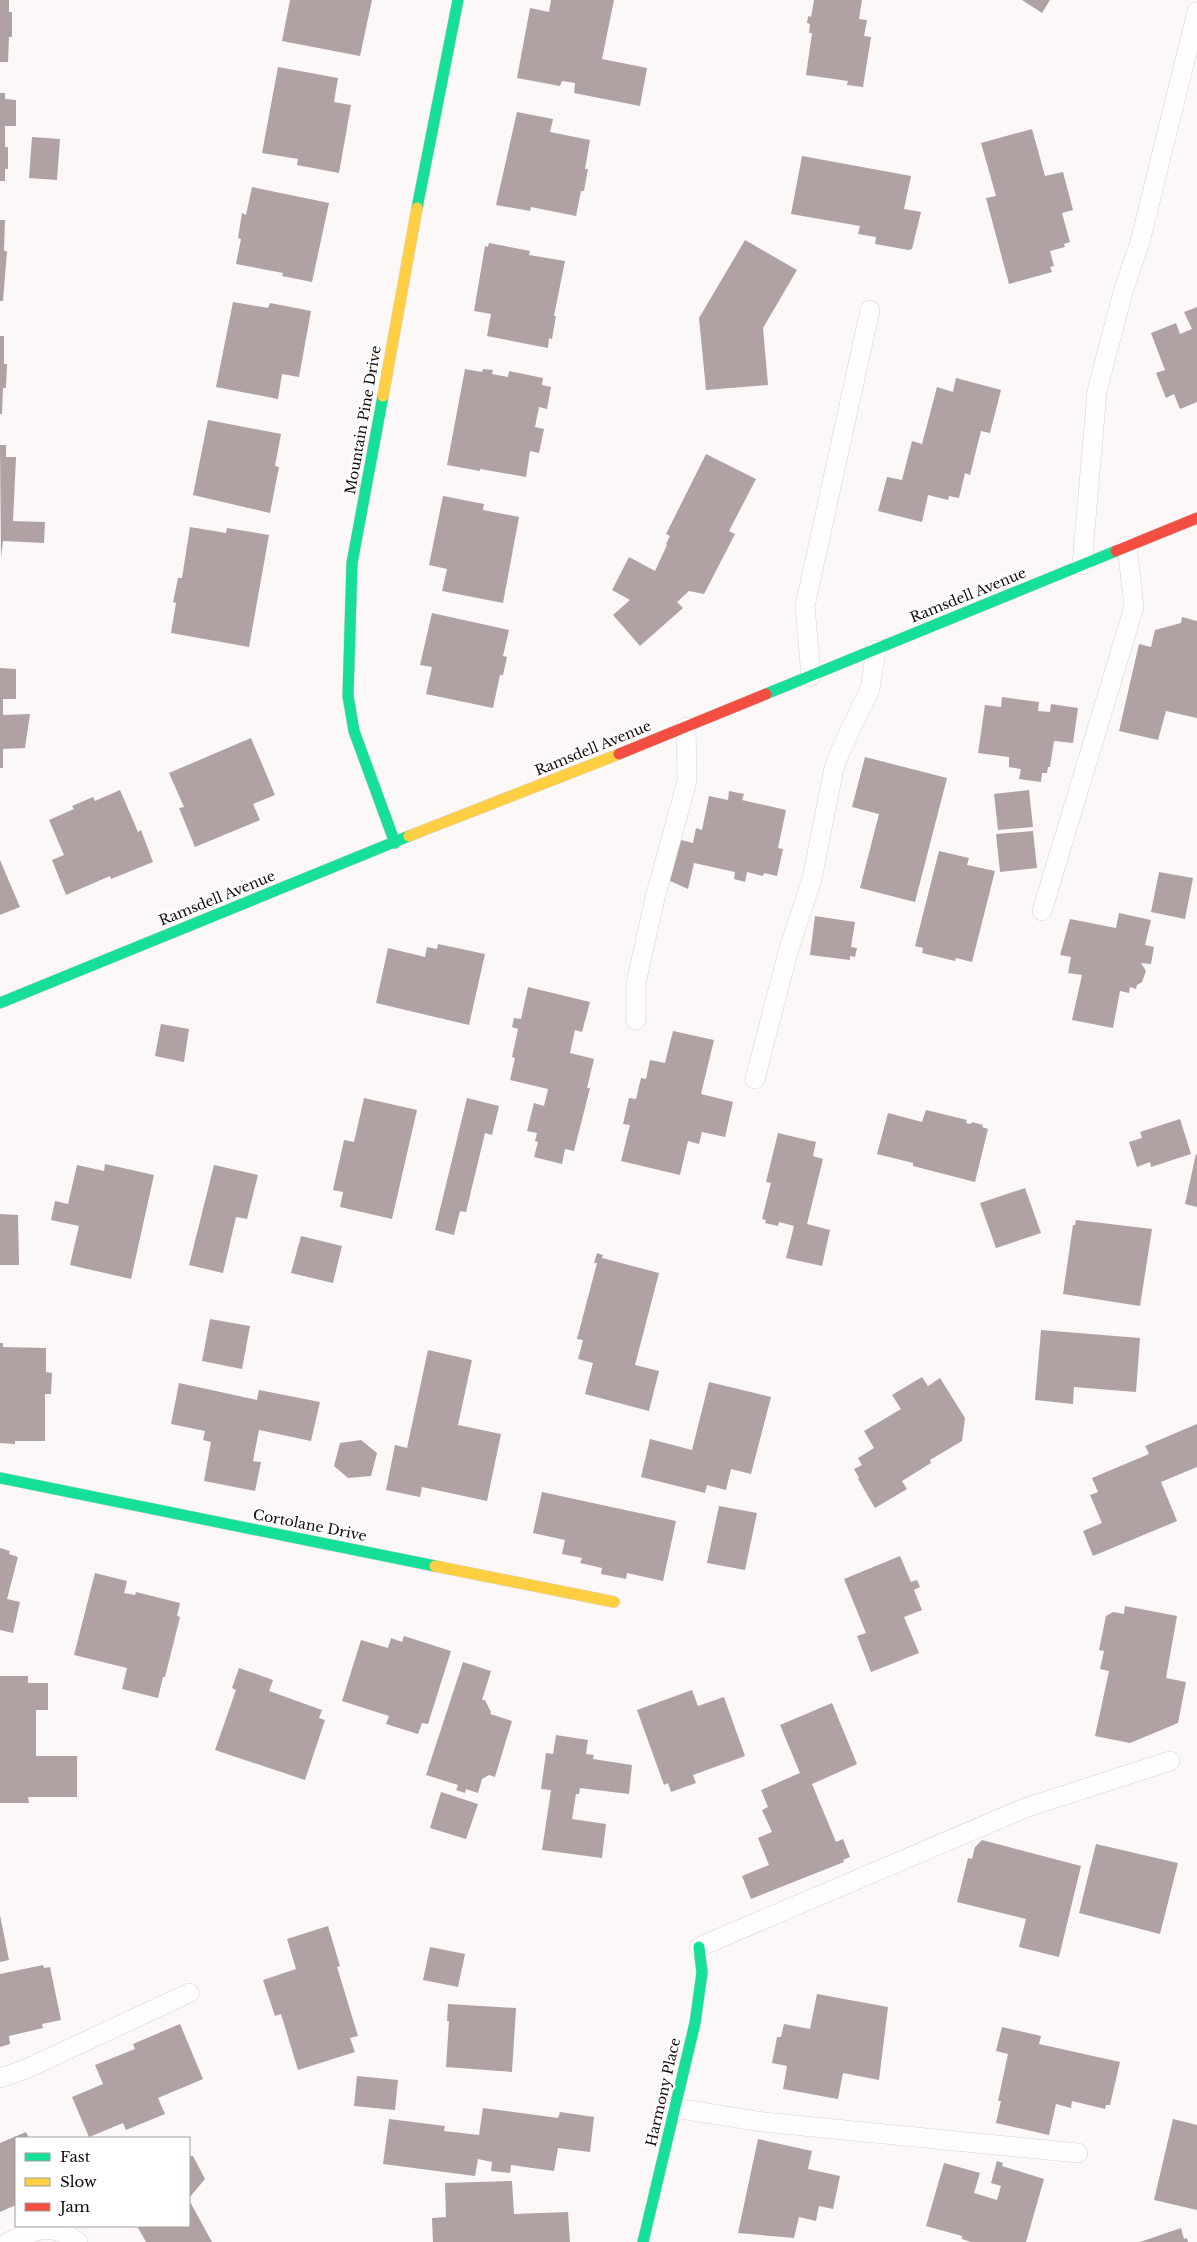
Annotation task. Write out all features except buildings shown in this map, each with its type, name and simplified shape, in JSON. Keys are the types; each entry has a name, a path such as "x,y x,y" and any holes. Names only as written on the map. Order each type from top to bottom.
{"street":[{"name":"Mountain Pine Drive","path":"395,842 354,731 348,696 352,563 431,131 458,0"},
{"name":"Ramsdell Avenue","path":"0,1003 395,842 686,727 1197,518"},
{"name":"Cortolane Drive","path":"0,1478 614,1602"},
{"name":"Harmony Place","path":"643,2242 695,2023 702,1973 699,1947"}],"lane":[{"path":"1082,565 1097,391 1123,292 1140,242 1197,12"},
{"path":"810,676 805,606 870,310"},
{"path":"1042,911 1134,608 1127,546"},
{"path":"755,1079 788,952 812,879 834,768 870,689 876,650"},
{"path":"636,1020 636,983 655,898 687,781 686,727"},
{"path":"699,1947 1025,1808 1170,1760"},
{"path":"0,2078 26,2069 189,1993"},
{"path":"675,2108 763,2122 1078,2153"},
{"path":"8,2242 33,2231 58,2229 78,2242"}],"traffic: fast":[{"path":"417,208 458,0"},
{"path":"383,396 352,563 348,696 354,731 395,843"},
{"path":"766,694 1116,551"},
{"path":"0,1003 409,836"},
{"path":"0,1478 435,1566"},
{"path":"643,2242 695,2023 702,1973 699,1947"}],"traffic: slow":[{"path":"383,396 417,208"},
{"path":"409,836 619,754"},
{"path":"435,1566 614,1602"}],"traffic: jam":[{"path":"1116,551 1197,518"},
{"path":"619,754 766,694"}]}
